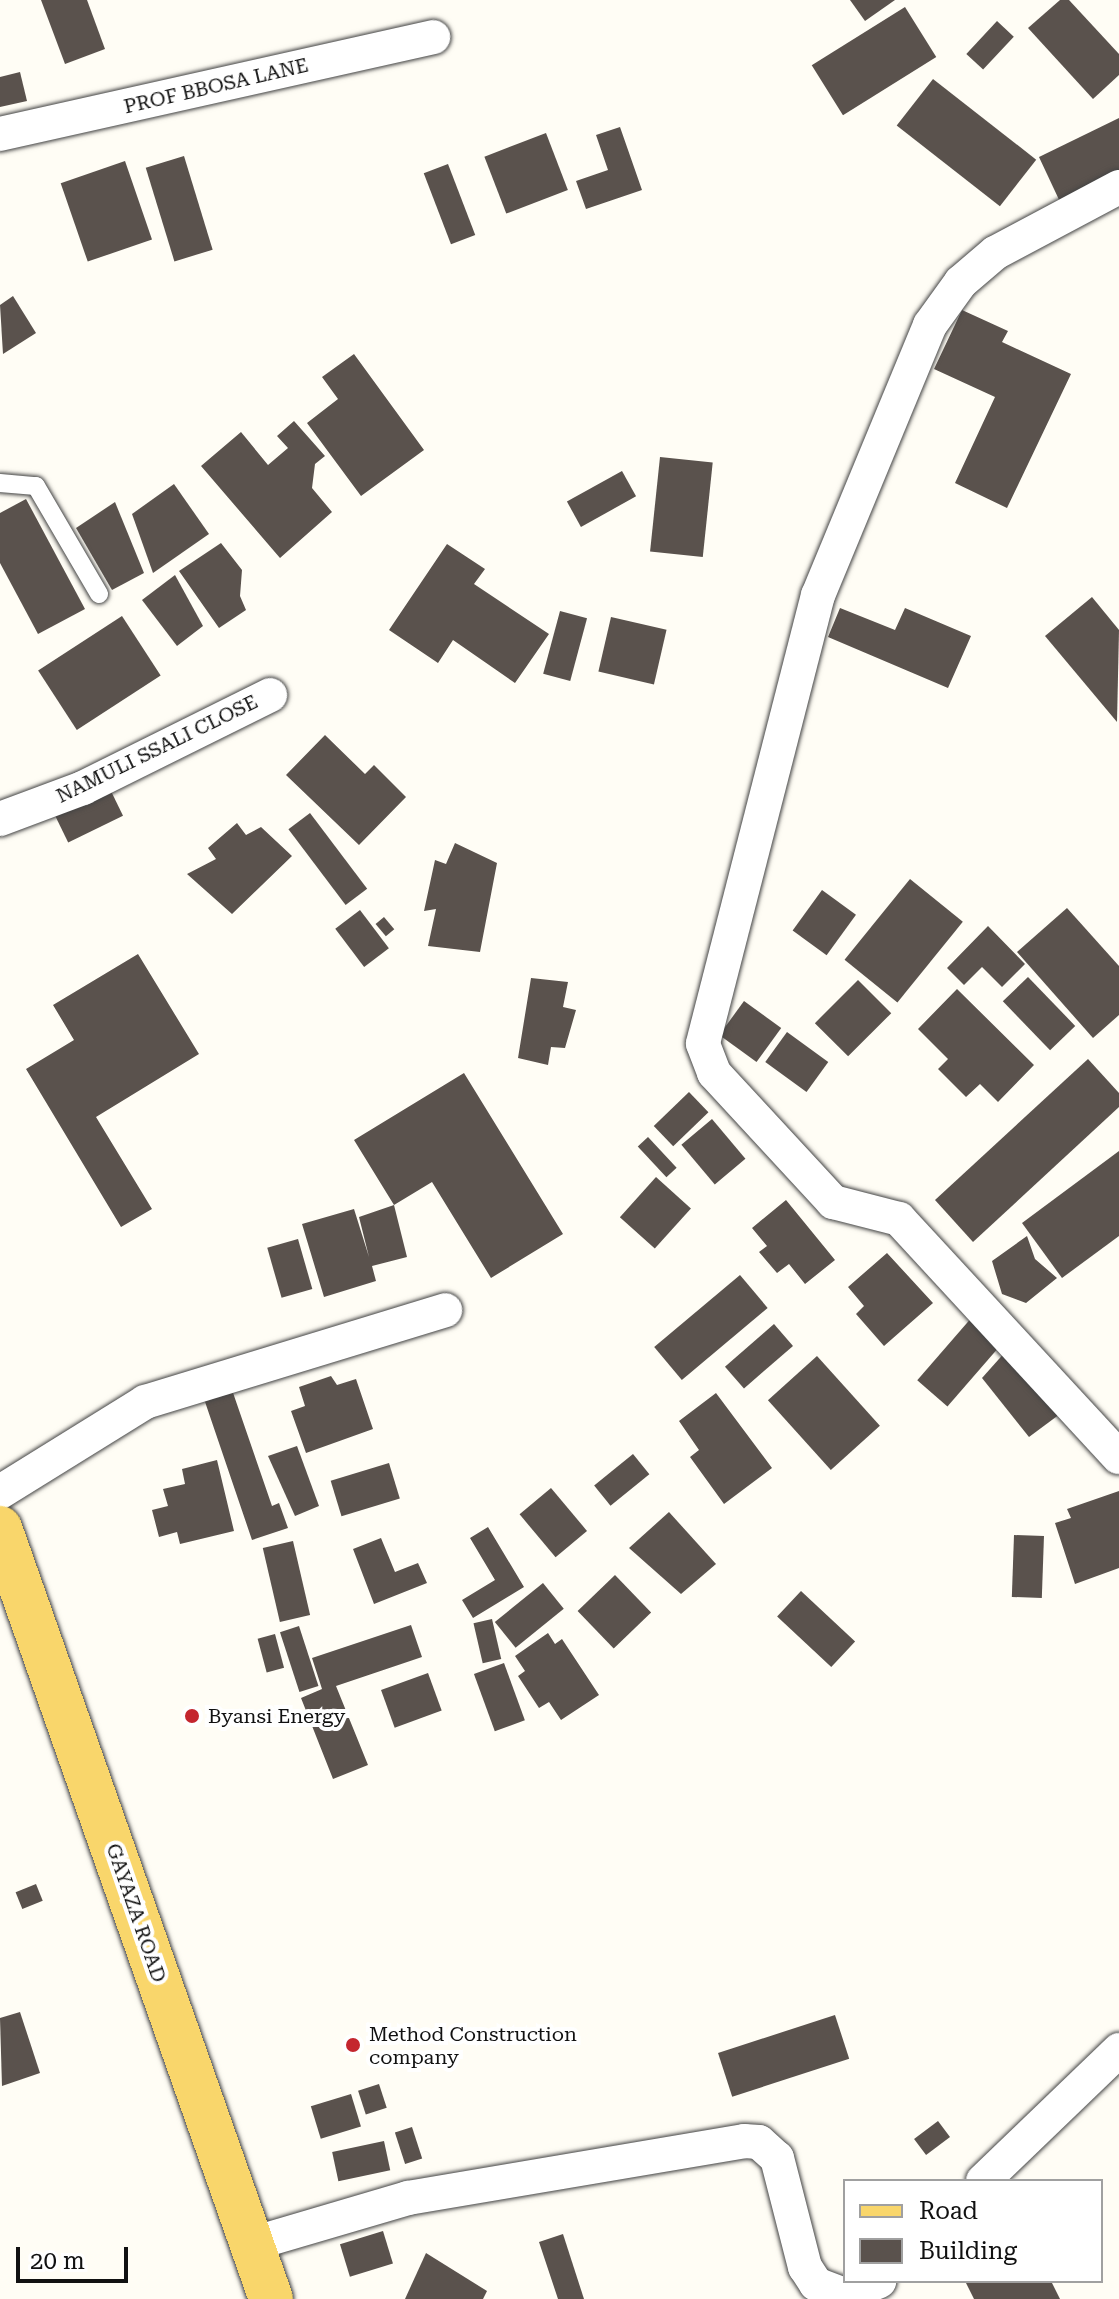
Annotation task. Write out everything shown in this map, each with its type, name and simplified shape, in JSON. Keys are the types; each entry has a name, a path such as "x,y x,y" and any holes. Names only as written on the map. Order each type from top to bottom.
{"main road":[{"name":"GAYAZA ROAD","path":"0,1528 271,2299"}],"street":[{"name":"PROF BBOSA LANE","path":"0,134 433,37"},
{"path":"1119,187 995,253 961,282 930,325 818,595 703,1044 714,1073 833,1202 899,1219 1119,1457"},
{"name":"NAMULI SSALI CLOSE","path":"0,819 83,788 270,695"},
{"path":"0,1492 145,1402 445,1310"},
{"path":"985,2179 1119,2050"},
{"path":"252,2244 408,2198 744,2141 759,2142 777,2158 805,2267 816,2284 845,2295 874,2283"}],"lane":[{"path":"0,483 36,486 99,594"}],"building":[{"path":"41,0 87,0 105,49 65,64"},
{"path":"850,0 895,0 865,21"},
{"path":"1060,0 1069,0 1119,54 1119,75 1093,99 1028,28"},
{"path":"905,7 936,57 843,115 812,65"},
{"path":"997,21 1014,37 983,70 966,54"},
{"path":"20,72 27,101 0,107 0,77"},
{"path":"933,79 1036,160 1000,206 897,125"},
{"path":"1119,118 1119,176 1061,204 1039,157"},
{"path":"620,127 642,190 586,209 576,181 608,170 596,135"},
{"path":"546,133 568,190 506,214 484,157"},
{"path":"184,156 213,250 174,261 146,168"},
{"path":"125,161 152,239 88,262 61,183"},
{"path":"448,164 475,235 451,244 424,173"},
{"path":"13,296 36,333 3,354 0,305"},
{"path":"962,310 1008,331 1002,342 1071,374 1007,508 955,483 995,397 934,369"},
{"path":"354,354 424,450 361,496 307,423 338,399 322,377"},
{"path":"294,421 325,456 315,464 312,488 332,512 280,558 201,466 241,432 268,465 288,448 277,436"},
{"path":"660,457 713,463 703,557 650,551"},
{"path":"622,471 636,496 581,527 567,502"},
{"path":"174,484 209,534 153,573 132,514"},
{"path":"26,499 85,609 38,634 0,563 0,513"},
{"path":"115,502 144,573 112,590 76,528"},
{"path":"221,543 242,570 240,596 246,610 219,628 179,571"},
{"path":"447,544 485,569 474,584 549,634 515,683 453,640 438,663 389,630"},
{"path":"175,575 203,626 177,646 142,600"},
{"path":"1092,597 1119,630 1117,722 1045,636"},
{"path":"840,608 895,630 905,608 971,636 948,688 828,637"},
{"path":"560,611 587,618 570,681 543,674"},
{"path":"122,616 161,676 77,730 38,670"},
{"path":"611,617 667,630 654,684 598,672"},
{"path":"325,735 365,774 374,765 406,797 359,845 286,775"},
{"path":"109,787 123,816 68,843 54,814"},
{"path":"310,813 367,889 346,905 288,829"},
{"path":"237,823 246,835 261,827 292,856 232,914 187,874 216,859 208,848"},
{"path":"455,843 497,863 480,952 428,946 436,909 424,911 435,860 446,864"},
{"path":"910,879 963,922 897,1003 845,960"},
{"path":"822,890 856,915 827,955 793,930"},
{"path":"1067,908 1119,966 1119,1015 1093,1038 1017,952"},
{"path":"360,910 389,948 364,967 335,929"},
{"path":"384,917 394,929 386,936 376,924"},
{"path":"988,926 1025,964 1002,987 982,967 964,985 947,968"},
{"path":"138,954 199,1054 96,1117 152,1209 121,1227 26,1069 74,1040 53,1005"},
{"path":"1028,977 1075,1026 1050,1050 1003,1001"},
{"path":"531,978 568,982 563,1007 576,1010 565,1048 551,1047 548,1065 518,1058"},
{"path":"858,980 891,1013 848,1056 815,1023"},
{"path":"957,989 1034,1065 998,1102 980,1084 966,1097 938,1069 948,1059 918,1029"},
{"path":"744,1001 781,1028 757,1062 719,1035"},
{"path":"787,1032 828,1062 807,1092 765,1062"},
{"path":"1088,1059 1119,1093 1119,1107 973,1242 935,1200"},
{"path":"464,1073 563,1234 491,1278 432,1182 394,1205 354,1140"},
{"path":"689,1092 708,1112 673,1146 654,1126"},
{"path":"712,1119 745,1159 715,1185 681,1145"},
{"path":"648,1137 677,1168 666,1177 638,1147"},
{"path":"1119,1151 1119,1236 1062,1278 1022,1223"},
{"path":"656,1177 691,1208 655,1249 620,1217"},
{"path":"786,1200 835,1260 805,1284 789,1264 777,1273 759,1252 767,1246 752,1228"},
{"path":"394,1205 407,1257 372,1266 376,1281 324,1297 302,1224 354,1209 369,1257 359,1217"},
{"path":"1027,1236 1035,1259 1057,1278 1026,1303 1002,1294 992,1261"},
{"path":"298,1239 312,1289 282,1298 267,1248"},
{"path":"887,1253 933,1303 884,1346 856,1314 864,1306 848,1287"},
{"path":"740,1275 768,1308 682,1380 654,1347"},
{"path":"973,1316 1003,1342 947,1406 917,1380"},
{"path":"774,1324 793,1346 744,1389 725,1367"},
{"path":"1007,1350 1064,1411 1029,1437 982,1378"},
{"path":"817,1356 880,1426 831,1470 768,1400"},
{"path":"331,1376 337,1385 356,1379 373,1429 306,1453 291,1411 305,1406 299,1387"},
{"path":"230,1384 272,1506 279,1503 288,1528 252,1540 202,1393"},
{"path":"716,1393 772,1468 724,1504 690,1457 699,1450 679,1421"},
{"path":"297,1446 319,1506 295,1516 268,1456"},
{"path":"633,1454 649,1474 611,1506 594,1485"},
{"path":"217,1460 234,1531 180,1544 177,1532 159,1537 152,1510 168,1506 163,1489 185,1484 182,1469"},
{"path":"389,1463 400,1498 341,1516 331,1481"},
{"path":"551,1488 587,1531 556,1557 520,1514"},
{"path":"1119,1491 1119,1568 1075,1584 1055,1523 1071,1518 1067,1509"},
{"path":"669,1512 716,1564 681,1594 629,1548"},
{"path":"488,1527 524,1587 473,1618 462,1600 495,1580 470,1538"},
{"path":"1014,1535 1044,1536 1042,1598 1012,1597"},
{"path":"381,1538 395,1572 418,1563 427,1583 374,1604 353,1549"},
{"path":"293,1541 310,1615 280,1622 263,1548"},
{"path":"615,1575 651,1612 614,1649 578,1611"},
{"path":"543,1583 564,1609 516,1648 495,1622"},
{"path":"801,1591 855,1641 831,1667 777,1617"},
{"path":"492,1619 501,1659 483,1663 473,1623"},
{"path":"411,1625 422,1657 336,1686 368,1765 333,1779 301,1698 322,1689 312,1658"},
{"path":"299,1626 318,1686 299,1692 280,1632"},
{"path":"548,1633 555,1644 562,1639 599,1695 561,1720 549,1702 539,1708 518,1676 525,1671 515,1656"},
{"path":"275,1634 284,1668 267,1672 258,1639"},
{"path":"504,1663 525,1720 495,1731 474,1674"},
{"path":"428,1673 442,1711 395,1728 381,1690"},
{"path":"36,1884 43,1901 22,1909 16,1892"},
{"path":"20,2012 40,2073 2,2086 0,2018"},
{"path":"835,2015 849,2059 732,2097 718,2053"},
{"path":"379,2084 387,2108 366,2115 358,2091"},
{"path":"351,2094 361,2127 321,2139 311,2106"},
{"path":"938,2121 950,2137 926,2155 914,2139"},
{"path":"412,2127 422,2158 405,2164 395,2133"},
{"path":"384,2141 390,2170 338,2181 332,2152"},
{"path":"383,2231 393,2264 350,2277 340,2244"},
{"path":"563,2234 584,2299 558,2299 539,2242"},
{"path":"426,2253 487,2291 483,2299 405,2299"},
{"path":"966,2283 1052,2283 1060,2299 974,2299"}],"place":[{"name":"Byansi Energy","path":"192,1716"},
{"name":"Method Construction company","path":"353,2045"}]}
